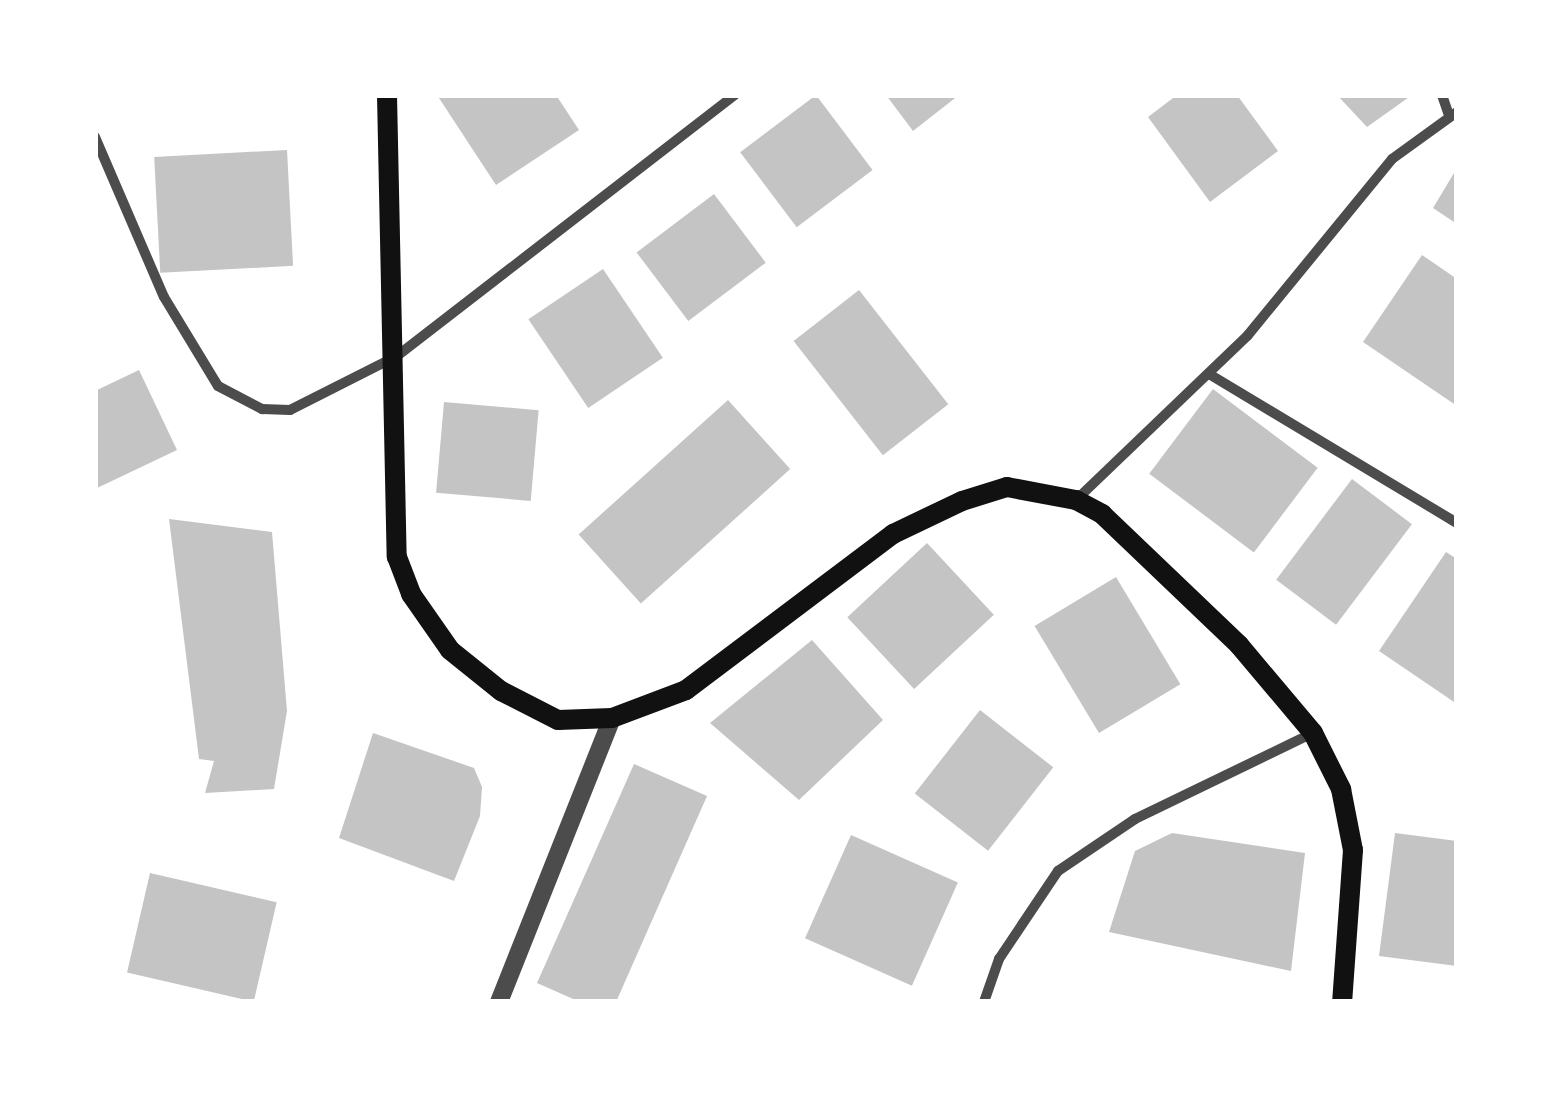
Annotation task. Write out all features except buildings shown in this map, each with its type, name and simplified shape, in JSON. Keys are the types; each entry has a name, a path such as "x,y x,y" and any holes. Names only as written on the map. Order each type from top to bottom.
{"main road":[{"path":"388,95 397,356 391,500 397,557 411,594 450,650 501,690 558,720 612,718 686,690 893,534 962,501 1007,488 1076,500 1102,514 1240,645 1314,732 1341,789 1353,850 1352,936 1342,1002"}],"street":[{"path":"95,137 164,297 227,393 262,409 290,410 397,356 736,95"},
{"path":"1076,500 1209,374 1392,159 1453,113 1442,95"},
{"path":"1209,374 1457,523"},
{"path":"499,1002 612,718"},
{"path":"984,1002 999,958 1058,871 1135,818 1314,732"}]}
